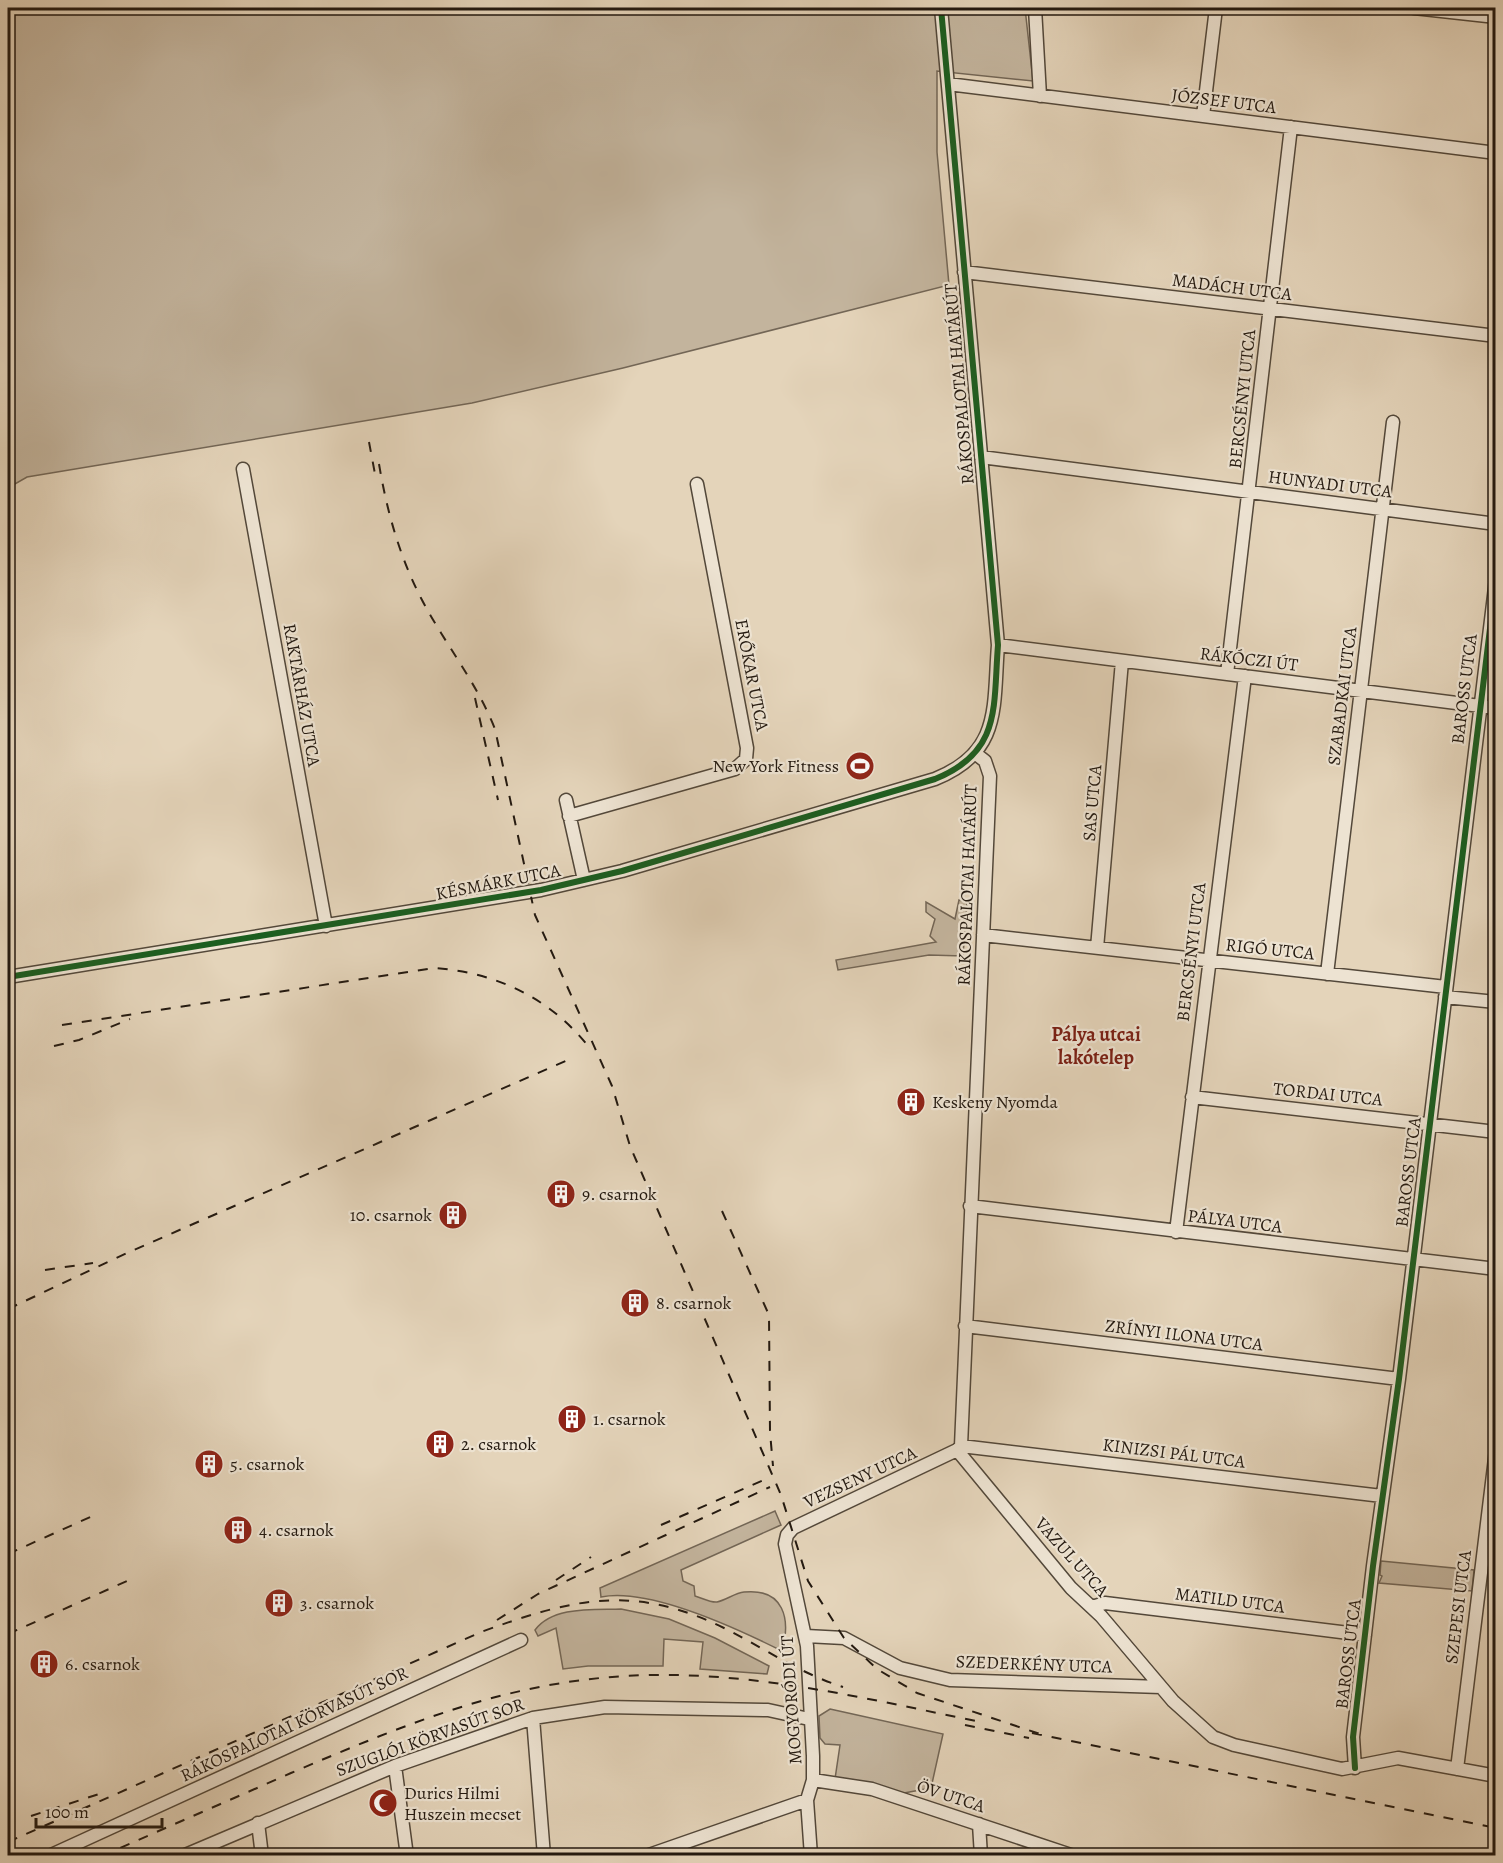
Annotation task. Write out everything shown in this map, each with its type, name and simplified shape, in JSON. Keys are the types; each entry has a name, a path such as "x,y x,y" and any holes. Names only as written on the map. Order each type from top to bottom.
{"street":[{"name":"RÁKOSPALOTAI HATÁRÚT","path":"941,8 998,645 991,722 988,736 976,754 985,761 990,776 959,1448"},
{"path":"1035,8 1040,96"},
{"path":"1203,116 1216,8"},
{"path":"1414,8 1496,17"},
{"name":"JÓZSEF UTCA","path":"948,84 1496,153"},
{"name":"BERCSÉNYI UTCA","path":"1227,674 1291,127"},
{"name":"MADÁCH UTCA","path":"964,272 1496,336"},
{"name":"SZABADKAI UTCA","path":"1327,974 1393,422"},
{"name":"HUNYADI UTCA","path":"981,457 1496,524"},
{"name":"RAKTÁRHÁZ UTCA","path":"243,469 326,926"},
{"name":"ERŐKAR UTCA","path":"569,816 735,769 746,759 747,748 697,484"},
{"name":"BAROSS UTCA","path":"1354,1768 1353,1737 1365,1635 1399,1379 1496,579"},
{"name":"RÁKÓCZI ÚT","path":"998,645 1496,708"},
{"name":"SAS UTCA","path":"1097,948 1122,661"},
{"name":"BERCSÉNYI UTCA","path":"1176,1232 1245,676"},
{"name":"KÉSMÁRK UTCA","path":"8,976 500,898 584,880 935,779 966,763 976,754"},
{"path":"566,801 584,880"},
{"name":"RIGÓ UTCA","path":"983,935 1327,974 1496,1002"},
{"name":"TORDAI UTCA","path":"1192,1097 1496,1132"},
{"name":"PÁLYA UTCA","path":"970,1206 1496,1269"},
{"name":"ZRÍNYI ILONA UTCA","path":"965,1326 1399,1379"},
{"name":"KINIZSI PÁL UTCA","path":"959,1448 1382,1496"},
{"name":"VEZSENY UTCA","path":"785,1544 793,1528 959,1448"},
{"name":"VAZUL UTCA","path":"959,1448 1071,1588 1092,1607 1194,1722 1224,1742 1342,1769 1398,1758 1496,1776"},
{"name":"SZEPESI UTCA","path":"1457,1769 1496,1450"},
{"name":"MOGYORÓDI ÚT","path":"785,1544 806,1636 813,1780 807,1800 811,1856"},
{"name":"MATILD UTCA","path":"1092,1607 1105,1603 1365,1635"},
{"name":"SZEDERKÉNY UTCA","path":"806,1636 844,1638 900,1668 950,1680 1161,1687"},
{"name":"RÁKOSPALOTAI KÖRVASÚT SOR","path":"49,1856 521,1640"},
{"name":"SZUGLÓI KÖRVASÚT SOR","path":"183,1856 395,1766 533,1718 605,1707 768,1710 809,1719"},
{"path":"533,1718 544,1856"},
{"path":"395,1766 407,1856"},
{"name":"ÖV UTCA","path":"813,1780 872,1789 1074,1856"},
{"path":"646,1856 682,1850 807,1800"},
{"path":"258,1823 262,1856"},
{"path":"979,1824 981,1856"}],"shaded area":[{"path":"8,8 1025,8 1033,81 937,71 937,152 949,285 623,368 472,403 27,477 8,488"},
{"path":"959,900 967,902 963,956 929,955 838,970 836,960 936,942 930,936 935,919 926,912 926,902 955,919"},
{"path":"775,1511 781,1525 681,1570 683,1581 694,1586 695,1596 709,1601 717,1602 744,1592 757,1592 776,1600 784,1617 785,1639 782,1651 718,1622 668,1604 644,1598 601,1597 600,1588"},
{"path":"1381,1561 1474,1570 1472,1591 1379,1583 1382,1576 1380,1575"},
{"path":"621,1609 669,1619 715,1638 769,1666 767,1674 700,1669 703,1642 664,1639 663,1666 588,1666 563,1669 556,1628 538,1636 535,1630 543,1622 563,1613"},
{"path":"830,1709 943,1734 931,1788 904,1793 835,1779 840,1745 825,1744 820,1738 819,1716"}],"railway":[{"path":"369,442 375,474"},
{"path":"379,464 395,534 414,584 488,712 495,729 535,915 612,1086 630,1146 781,1495 808,1581 844,1638 877,1669 917,1693 1040,1734"},
{"path":"475,698 498,800"},
{"path":"62,1025 434,968 478,975 520,990 556,1014 588,1046"},
{"path":"54,1046 79,1040 130,1019"},
{"path":"8,1309 127,1253 570,1059"},
{"path":"722,1211 769,1315 770,1432 773,1466"},
{"path":"45,1270 93,1263"},
{"path":"661,1525 766,1479"},
{"path":"497,1620 538,1594 770,1487"},
{"path":"8,1554 97,1514"},
{"path":"556,1580 591,1557"},
{"path":"8,1634 127,1581"},
{"path":"8,1842 481,1632 544,1611 574,1604 631,1601 660,1605 691,1614 724,1628 811,1675 843,1687"},
{"path":"102,1856 380,1736 466,1706 554,1684 650,1675 733,1678 855,1696 976,1721"},
{"path":"965,1725 1029,1738"},
{"path":"1032,1733 1496,1828"},
{"path":"31,1816 99,1794"}],"cycle path":[{"path":"8,977 541,890 622,871 935,779 957,768 972,755 983,741 990,725 994,708 998,645 941,8"},
{"path":"1355,1768 1353,1737 1373,1566 1399,1379 1496,579"}],"place":[{"name":"New York Fitness","path":"860,766"},
{"name":"Keskeny Nyomda","path":"911,1102"},
{"name":"9. csarnok","path":"561,1194"},
{"name":"10. csarnok","path":"453,1215"},
{"name":"8. csarnok","path":"635,1303"},
{"name":"1. csarnok","path":"572,1419"},
{"name":"2. csarnok","path":"440,1444"},
{"name":"5. csarnok","path":"209,1464"},
{"name":"4. csarnok","path":"238,1530"},
{"name":"3. csarnok","path":"279,1603"},
{"name":"6. csarnok","path":"44,1664"},
{"name":"Durics Hilmi Huszein mecset","path":"383,1803"}],"district":[{"name":"Pálya utcai lakótelep","path":"1096,1046"}]}
